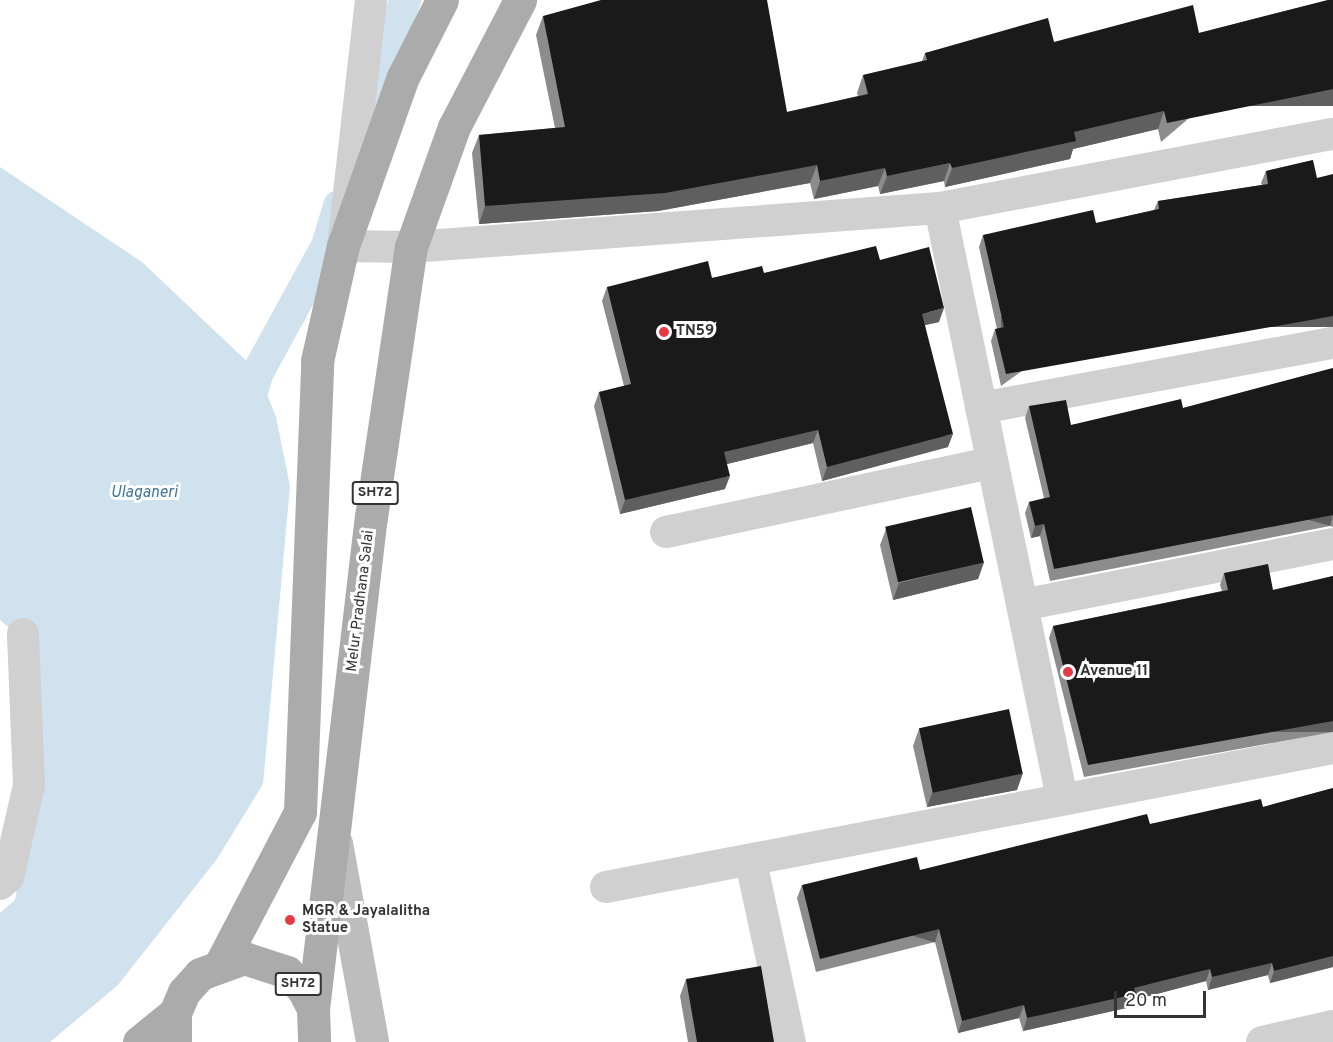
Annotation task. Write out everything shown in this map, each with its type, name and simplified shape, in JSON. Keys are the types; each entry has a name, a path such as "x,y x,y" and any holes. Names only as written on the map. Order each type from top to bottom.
{"main road":[{"name":"SH72","path":"221,963 300,812 317,361 345,231 403,77 442,0"},
{"name":"Melur Pradhana Salai","path":"315,1032 334,832 411,247 454,127 520,0"},
{"path":"334,832 372,1042"},
{"name":"SH72","path":"139,1042 175,1028 200,974 221,963 244,958 277,967 303,989 315,1032"}],"street":[{"path":"371,0 345,231 411,247 940,208 1333,134"},
{"path":"940,208 1062,798"},
{"path":"981,408 1333,343"},
{"path":"666,532 992,463"},
{"path":"1022,605 1333,544"},
{"path":"0,884 8,877 29,785 24,634"},
{"path":"606,887 750,862 1062,798 1333,748"},
{"path":"750,862 790,1042"},
{"path":"1262,1042 1333,1026"}],"water":[{"name":"Ulaganeri","path":"0,167 142,262 258,372 276,417 290,486 263,784 217,859 118,985 50,1042 0,1042 0,913 15,900 30,820 32,647 0,620"}],"building":[{"path":"601,0 767,0 787,112 868,94 863,75 927,60 925,53 1048,18 1054,42 1193,5 1199,33 1333,0 1333,89 1167,123 1164,111 1074,132 1076,141 952,168 950,163 887,176 885,168 820,181 817,165 665,193 485,206 479,135 565,127 543,16"},
{"path":"1313,160 1317,178 1333,174 1333,316 1006,374 995,329 1004,327 983,235 1093,210 1096,223 1159,209 1158,201 1268,184 1266,171"},
{"path":"876,246 880,260 929,247 944,308 922,314 953,434 827,467 818,430 724,452 730,476 625,500 599,392 631,384 607,287 708,261 712,278 762,266 764,273"},
{"path":"1333,368 1333,515 1054,569 1044,524 1035,526 1029,502 1050,497 1029,406 1066,400 1071,425 1181,399 1183,408"},
{"path":"971,507 984,563 898,582 885,527"},
{"path":"1268,564 1273,590 1333,576 1333,721 1088,765 1053,626 1228,590 1224,573"},
{"path":"1009,709 1023,774 933,793 919,728"},
{"path":"1333,788 1333,956 1274,971 1272,963 1212,977 1210,969 1134,988 1136,994 1027,1018 1024,1005 962,1021 939,929 820,959 802,885 917,857 920,870 1147,814 1150,824 1261,799 1263,807"},
{"path":"761,966 774,1042 697,1042 686,979"}],"waterway":[{"path":"364,124 405,0"},
{"path":"246,411 258,372 327,246 339,206"}],"place":[{"name":"TN59","path":"664,332"},
{"name":"Avenue 11","path":"1068,672"},
{"name":"MGR & Jayalalitha Statue","path":"290,920"}]}
